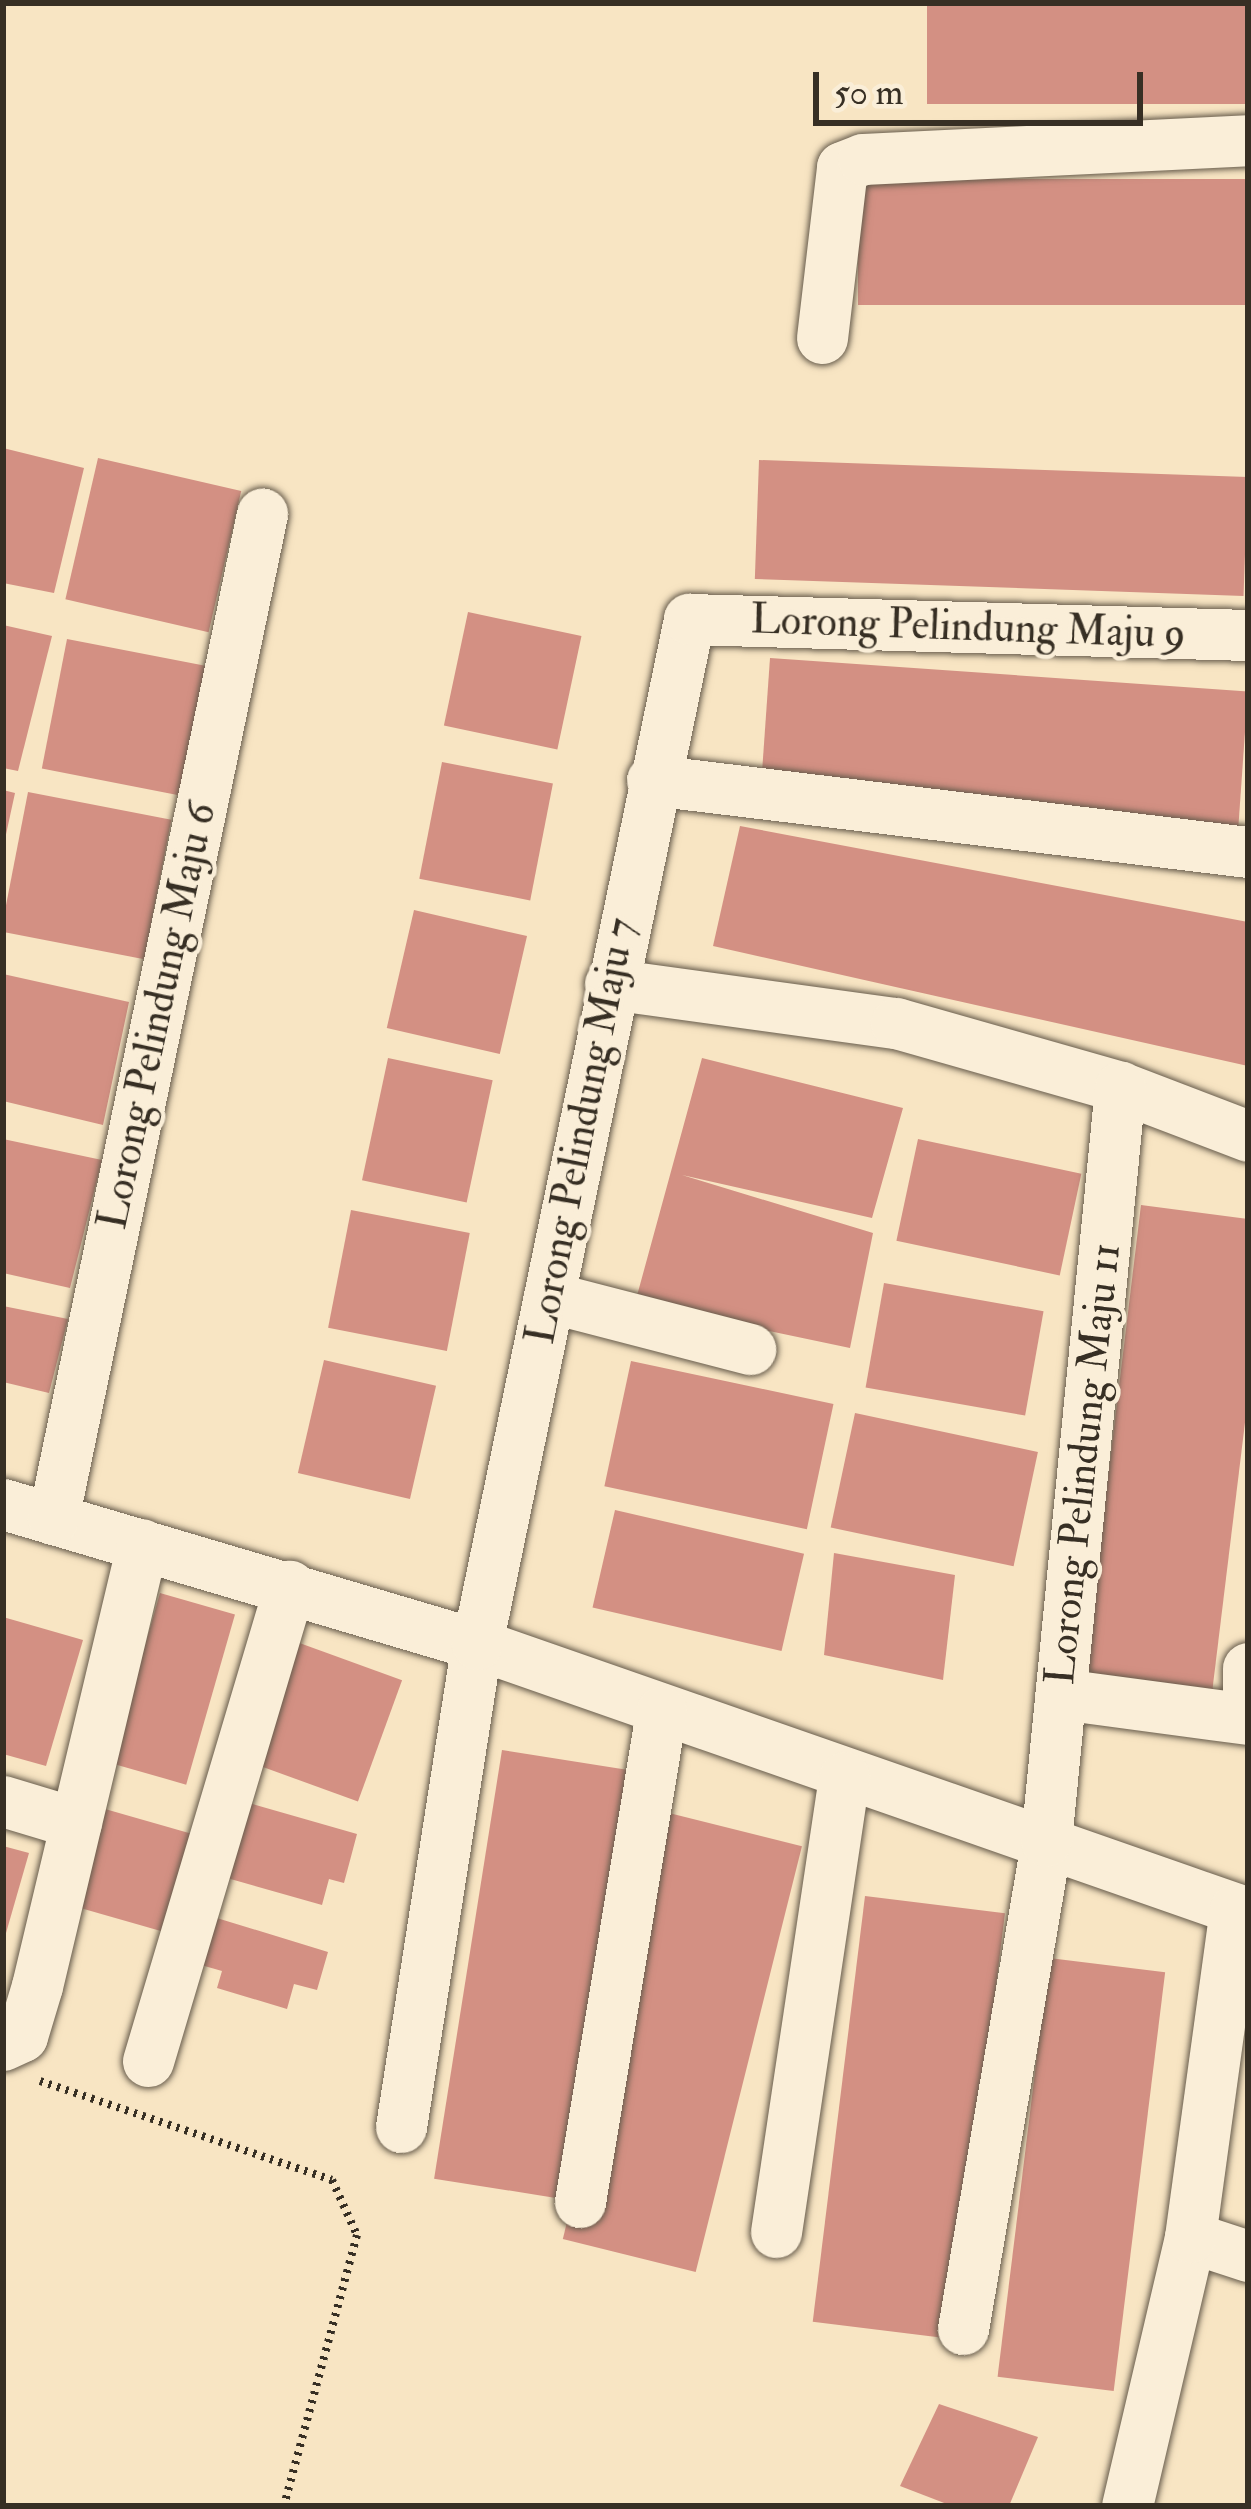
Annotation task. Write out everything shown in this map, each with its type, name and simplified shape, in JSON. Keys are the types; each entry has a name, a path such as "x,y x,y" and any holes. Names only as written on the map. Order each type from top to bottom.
{"street":[{"path":"822,338 842,166 863,158 1248,140"},
{"name":"Lorong Pelindung Maju 6","path":"53,1519 262,514"},
{"name":"Lorong Pelindung Maju 9","path":"688,619 1248,634"},
{"name":"Lorong Pelindung Maju 7","path":"401,2127 477,1644 688,619"},
{"path":"652,779 1248,852"},
{"path":"610,984 896,1023 1120,1087 1248,1136"},
{"name":"Lorong Pelindung Maju 11","path":"963,2330 1046,1841 1120,1087"},
{"path":"549,1297 750,1349"},
{"path":"3,1504 477,1644 844,1777 1046,1841 1241,1911 1230,2093 1190,2237 1126,2506"},
{"path":"3,2045 22,2036 142,1544"},
{"path":"148,2061 290,1586"},
{"path":"1248,1668 1248,1707"},
{"path":"1060,1694 1248,1719"},
{"path":"580,2202 661,1712"},
{"path":"776,2232 844,1777"},
{"path":"3,1801 76,1823"},
{"path":"1190,2237 1248,2256"}],"path":[{"path":"3,2045 15,2072 332,2180 357,2235 284,2506"}],"building":[{"path":"927,3 1248,3 1248,104 927,104"},
{"path":"858,179 1248,179 1248,305 858,305"},
{"path":"3,448 84,468 54,593 3,583"},
{"path":"98,458 241,491 209,632 65,599"},
{"path":"759,460 1248,477 1244,596 755,579"},
{"path":"468,612 581,636 557,750 444,725"},
{"path":"3,625 52,636 18,771 3,768"},
{"path":"67,639 210,667 185,796 42,769"},
{"path":"770,658 1248,691 1238,826 761,793"},
{"path":"442,762 553,784 530,900 419,879"},
{"path":"3,790 15,793 5,839 3,839"},
{"path":"28,792 171,820 144,959 3,932"},
{"path":"740,826 1248,922 1248,1066 713,946"},
{"path":"414,910 527,936 500,1054 387,1028"},
{"path":"3,974 129,1002 103,1125 3,1101"},
{"path":"388,1058 493,1080 467,1203 362,1180"},
{"path":"702,1058 903,1108 872,1218 682,1175 873,1233 850,1348 635,1303"},
{"path":"3,1139 102,1160 70,1288 3,1273"},
{"path":"918,1139 1081,1174 1060,1275 896,1241"},
{"path":"1141,1205 1248,1219 1248,1398 1212,1693 1084,1676"},
{"path":"351,1210 470,1233 447,1351 328,1328"},
{"path":"884,1283 1044,1311 1025,1416 866,1387"},
{"path":"3,1306 68,1319 49,1393 3,1382"},
{"path":"324,1360 436,1386 410,1499 298,1473"},
{"path":"631,1361 833,1404 807,1529 604,1486"},
{"path":"855,1413 1038,1452 1014,1566 831,1527"},
{"path":"615,1510 804,1554 782,1651 593,1607"},
{"path":"834,1553 955,1575 943,1680 824,1655"},
{"path":"160,1593 235,1614 186,1785 111,1763"},
{"path":"3,1617 83,1640 46,1766 3,1754"},
{"path":"294,1641 402,1680 358,1802 250,1762"},
{"path":"502,1750 631,1770 563,2199 434,2179"},
{"path":"249,1803 357,1834 344,1883 329,1879 322,1905 227,1878"},
{"path":"98,1807 194,1835 166,1933 70,1905"},
{"path":"669,1813 802,1846 696,2272 563,2239"},
{"path":"3,1846 29,1853 4,1940 3,1939"},
{"path":"865,1896 1005,1913 953,2339 813,2322"},
{"path":"207,1915 328,1952 317,1990 294,1984 287,2009 217,1988 222,1971 194,1963"},
{"path":"1049,1958 1165,1972 1114,2391 998,2377"},
{"path":"939,2404 1038,2437 1009,2506 952,2506 900,2486"}]}
